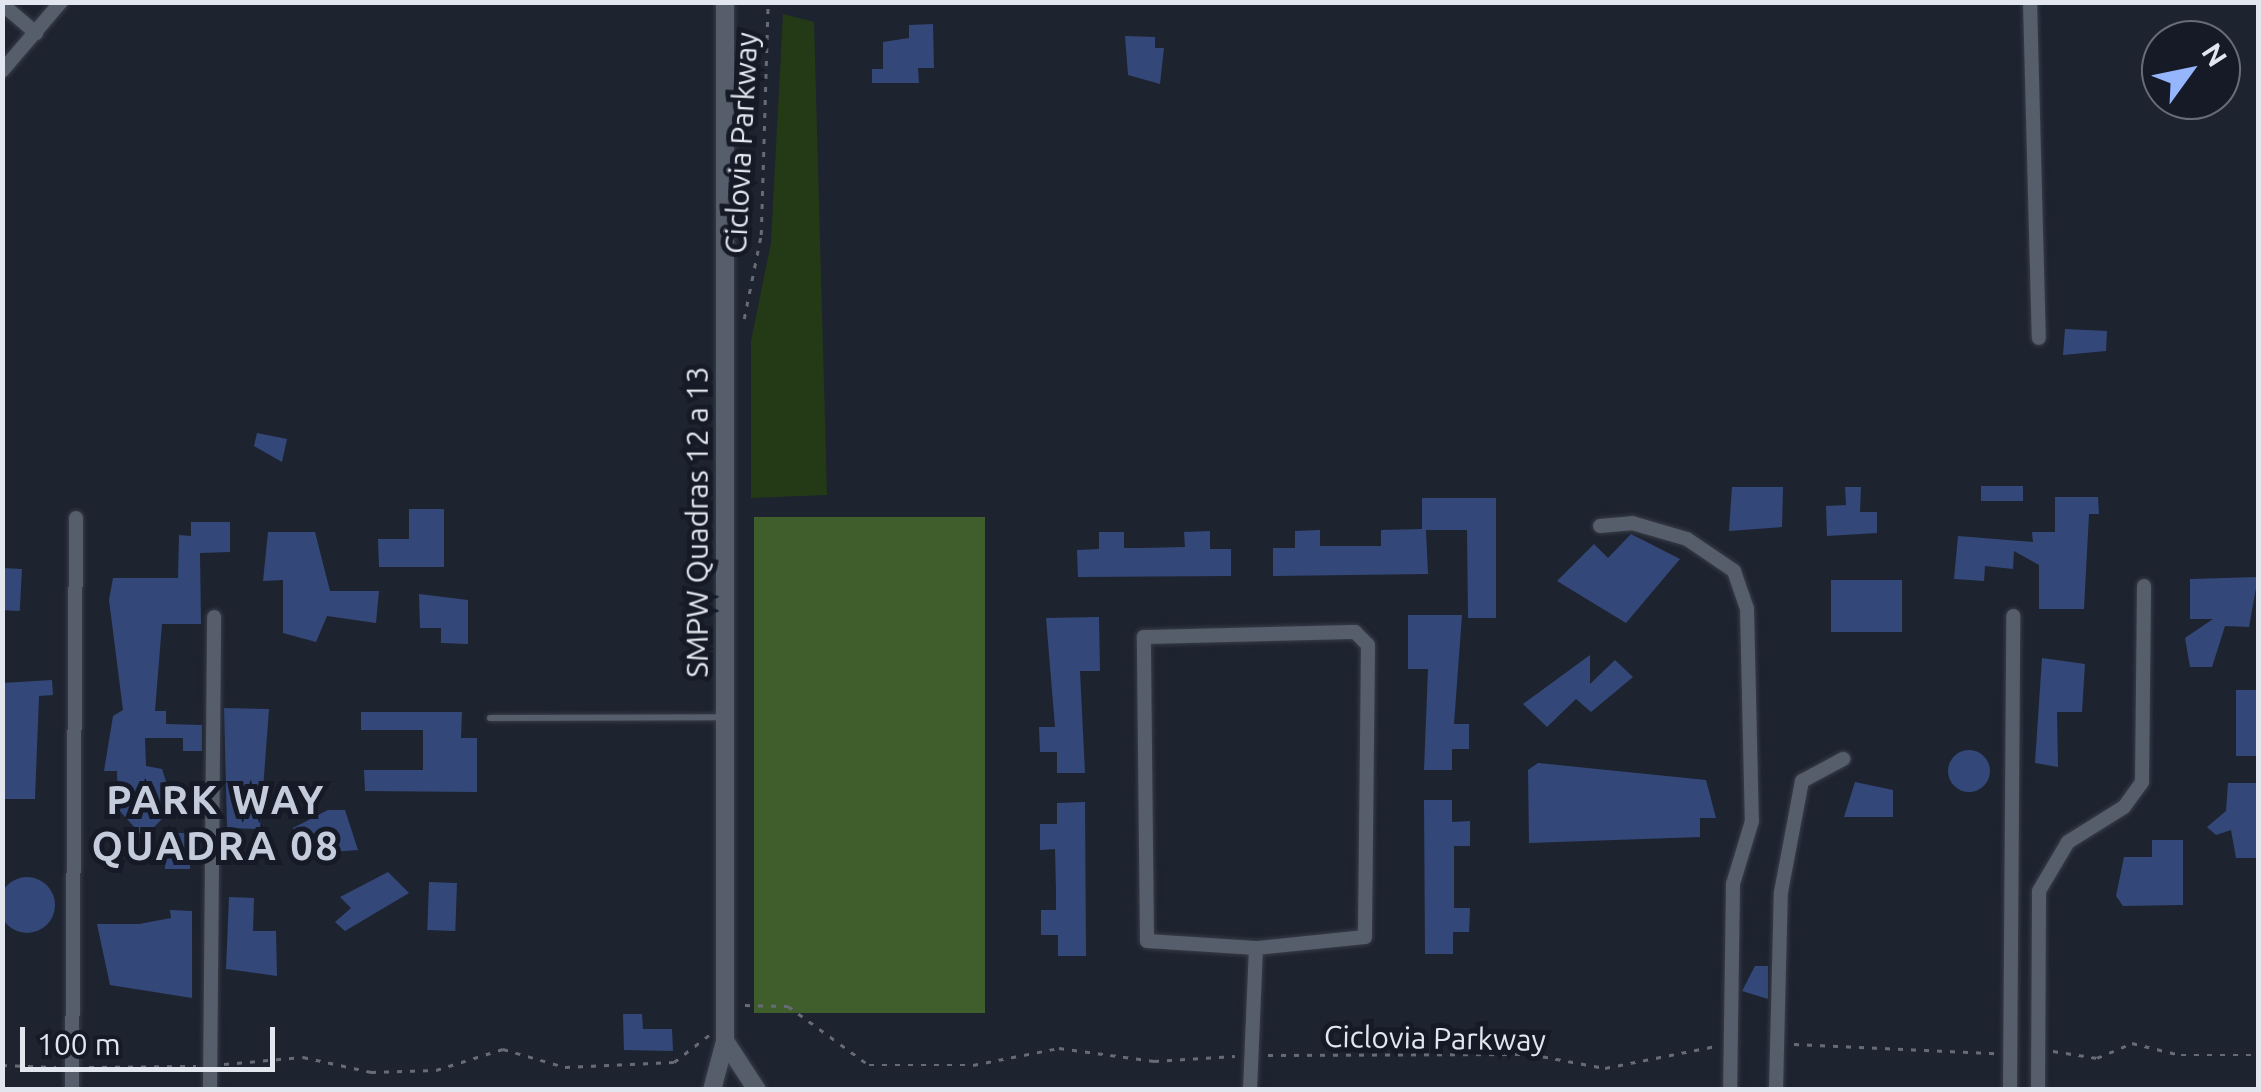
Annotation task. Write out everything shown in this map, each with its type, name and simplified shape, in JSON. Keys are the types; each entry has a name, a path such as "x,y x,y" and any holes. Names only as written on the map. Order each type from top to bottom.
{"street":[{"path":"2,71 61,2"},
{"name":"SMPW Quadras 12 a 13","path":"712,1090 725,1032 725,2"},
{"path":"2030,2 2039,338"},
{"path":"2,4 36,33"},
{"path":"72,1090 65,1067 76,518"},
{"path":"1600,526 1666,528 1734,571 1742,587 1752,821 1732,884 1730,1090"},
{"path":"2038,1090 2040,891 2052,860 2124,807 2142,782 2144,586"},
{"path":"2010,1090 2013,616"},
{"path":"210,1090 214,617"},
{"path":"1150,632 1354,632 1368,645 1368,931 1355,944 1256,948 1156,945 1142,933 1138,671 1150,632"},
{"path":"1776,1090 1780,892 1802,781 1843,759"},
{"path":"1256,948 1256,1085"},
{"path":"725,1032 757,1090"}],"lane":[{"path":"490,718 725,717"}],"path":[{"name":"Ciclovia Parkway","path":"742,330 761,235 768,2"},
{"path":"2,1065 210,1066 303,1057 371,1072 436,1070 503,1049 565,1067 674,1062 725,1032 744,1005 744,985"},
{"name":"Ciclovia Parkway","path":"744,1005 788,1006 869,1065 973,1065 1059,1048 1154,1060 1257,1055 1530,1054 1605,1068 1730,1042"},
{"path":"1775,1043 2012,1054"},
{"path":"2037,1048 2097,1058 2132,1044 2181,1055 2258,1055"}],"green space":[{"path":"783,14 814,22 827,495 751,498 751,341 771,243"},
{"path":"754,517 985,517 985,1013 754,1013"}],"building":[{"path":"933,24 934,68 918,68 919,83 872,83 872,69 883,69 883,42 909,38 909,25"},
{"path":"1125,36 1155,37 1155,48 1164,48 1160,84 1128,75"},
{"path":"2065,329 2107,331 2106,351 2063,355"},
{"path":"257,433 287,439 282,462 254,446"},
{"path":"1981,486 2023,486 2023,501 1981,501"},
{"path":"1732,487 1783,487 1782,527 1729,531"},
{"path":"1845,487 1861,487 1860,512 1877,512 1877,533 1827,536 1826,506 1846,505"},
{"path":"2055,497 2098,497 2099,514 2089,514 2084,609 2039,609 2039,565 2014,551 2013,569 1985,566 1984,581 1954,579 1958,536 2033,542 2032,532 2055,532"},
{"path":"1422,498 1496,498 1496,618 1468,618 1467,530 1426,530 1428,574 1273,576 1273,548 1295,548 1295,531 1320,530 1320,546 1381,546 1381,530 1422,529"},
{"path":"409,509 444,509 444,567 379,567 378,539 409,539"},
{"path":"191,522 230,522 230,552 200,553 201,624 162,624 155,711 166,711 166,724 202,725 202,751 183,751 183,738 145,738 146,766 162,769 174,806 144,838 118,809 117,771 104,771 113,716 123,710 109,600 113,578 178,578 179,535 191,536"},
{"path":"1210,531 1210,549 1231,549 1231,576 1078,577 1077,550 1099,549 1099,532 1124,532 1124,548 1142,548 1185,547 1184,532"},
{"path":"268,532 315,532 330,591 379,591 376,623 327,616 316,642 283,633 283,580 263,581"},
{"path":"1631,534 1680,559 1626,623 1557,581 1594,544 1608,558"},
{"path":"2,568 22,569 20,611 2,610"},
{"path":"2258,577 2249,627 2225,626 2212,667 2190,667 2185,638 2213,619 2190,619 2190,579"},
{"path":"1831,580 1902,580 1902,632 1831,632"},
{"path":"419,594 468,600 468,644 441,643 441,628 420,628"},
{"path":"1408,615 1462,615 1454,724 1469,724 1469,749 1452,749 1452,770 1424,770 1428,669 1408,669"},
{"path":"1099,617 1100,671 1080,671 1085,773 1057,773 1057,752 1040,752 1039,727 1055,727 1046,618"},
{"path":"1590,655 1590,684 1615,660 1633,677 1591,712 1576,699 1547,727 1523,704"},
{"path":"2042,658 2085,664 2082,712 2057,712 2058,767 2035,763"},
{"path":"52,680 53,695 39,696 35,799 2,799 2,683"},
{"path":"2236,690 2258,690 2258,756 2236,756"},
{"path":"224,708 269,709 260,829 227,828"},
{"path":"361,712 462,712 461,738 477,738 477,792 365,791 364,770 423,770 423,730 361,730"},
{"path":"1969,750 1984,756 1990,771 1984,786 1969,792 1954,786 1948,771 1954,756"},
{"path":"1538,763 1706,780 1716,818 1700,818 1700,837 1529,843 1528,770"},
{"path":"1855,782 1893,790 1893,817 1844,817"},
{"path":"2228,783 2258,783 2258,858 2236,858 2231,830 2216,835 2207,827 2226,811"},
{"path":"1424,800 1452,800 1452,822 1470,821 1470,846 1454,846 1454,908 1470,908 1469,932 1453,932 1453,954 1425,954"},
{"path":"1085,802 1086,956 1058,956 1058,935 1041,935 1041,910 1056,910 1056,891 1055,849 1040,850 1040,824 1057,824 1057,803"},
{"path":"328,810 345,810 358,850 293,855 293,828"},
{"path":"165,833 190,833 190,869 165,869"},
{"path":"2152,840 2183,840 2183,905 2123,906 2116,896 2124,857 2152,857"},
{"path":"388,872 409,893 345,931 335,922 351,908 340,897"},
{"path":"27,877 47,885 55,905 47,925 27,933 7,925 -1,905 7,885"},
{"path":"429,882 457,883 455,931 427,930"},
{"path":"229,897 254,898 253,931 276,931 277,976 226,969"},
{"path":"170,910 192,911 192,998 110,985 97,924 139,924 171,918"},
{"path":"1755,966 1768,966 1768,999 1742,991"},
{"path":"623,1014 642,1014 643,1029 672,1029 673,1051 624,1050"}],"district":[{"name":"PARK WAY QUADRA 08","path":"216,823"}]}
